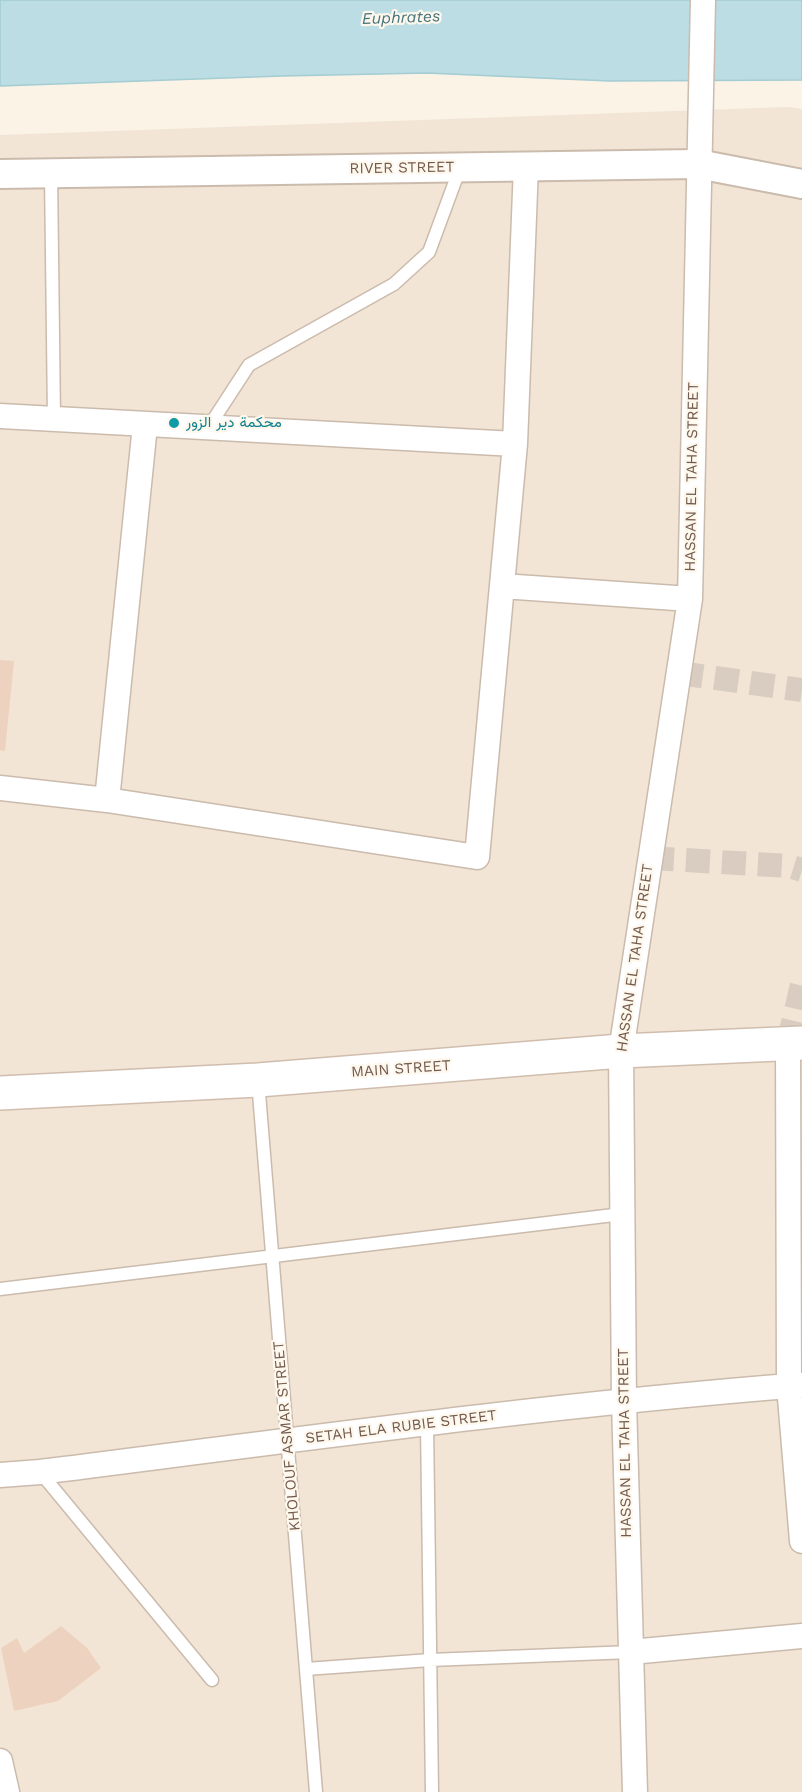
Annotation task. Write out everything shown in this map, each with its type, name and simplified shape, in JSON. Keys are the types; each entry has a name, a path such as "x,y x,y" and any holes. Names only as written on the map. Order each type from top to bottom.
{"main road":[{"name":"MAIN STREET","path":"0,1094 258,1080 621,1052 795,1043"}],"street":[{"name":"HASSAN EL TAHA STREET","path":"635,1792 624,1401 621,1052 690,599 704,0"},
{"name":"RIVER STREET","path":"0,174 699,164 802,184"},
{"path":"0,788 106,800 477,857 515,444 526,166"},
{"path":"0,416 515,444"},
{"path":"106,800 145,425"},
{"path":"502,586 690,599"},
{"path":"795,1043 796,1385 802,1541"},
{"name":"SETAH ELA RUBIE STREET","path":"0,1475 624,1401 796,1385"},
{"path":"631,1652 802,1636"},
{"path":"0,1761 7,1792"}],"lane":[{"path":"208,428 249,365 394,284 429,252 461,167"},
{"path":"51,173 54,419"},
{"name":"KHOLOUF ASMAR STREET","path":"258,1080 316,1792"},
{"path":"0,1290 622,1214"},
{"path":"427,1424 432,1792"},
{"path":"40,1472 212,1680"},
{"path":"306,1669 430,1660 631,1652"}],"shaded area":[{"path":"788,107 802,109 802,1792 0,1792 0,135"}],"water":[{"name":"Euphrates","path":"0,0 802,0 802,80 609,81 427,73 0,86"}],"building":[{"path":"0,660 14,661 5,751 0,750"},
{"path":"61,1626 87,1648 101,1668 58,1701 14,1711 1,1648 17,1638 24,1653"}],"tunnel":[{"path":"679,673 802,690"},
{"path":"650,858 789,866 802,870"},
{"path":"788,1044 802,985"}],"place":[{"name":"محكمة دير الزور","path":"174,423"}]}
